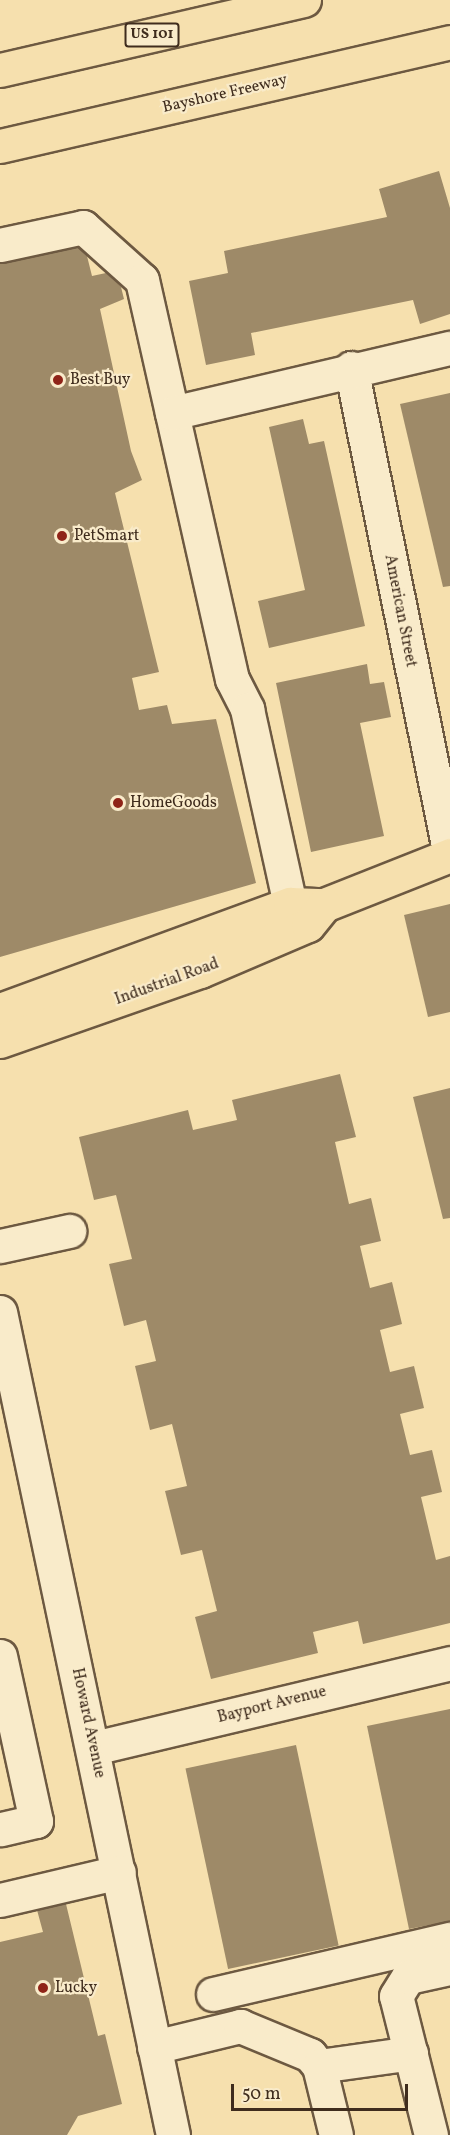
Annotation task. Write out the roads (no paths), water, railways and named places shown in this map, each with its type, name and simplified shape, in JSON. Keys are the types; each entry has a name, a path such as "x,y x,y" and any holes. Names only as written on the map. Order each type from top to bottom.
{"main road":[{"name":"US 101","path":"0,70 304,0"},
{"name":"Bayshore Freeway","path":"0,146 450,42"},
{"path":"0,160 227,93"},
{"name":"Industrial Road","path":"0,1010 290,904 324,904 450,855"},
{"name":"Industrial Road","path":"0,1041 200,971 308,925 324,904"}],"street":[{"path":"0,245 82,227 142,280 290,904"},
{"path":"172,412 351,368 450,348"},
{"name":"American Street","path":"351,368 450,855"},
{"path":"0,1246 69,1232"},
{"name":"Howard Avenue","path":"0,1312 94,1748 173,2135"},
{"path":"0,1656 36,1821 0,1829"},
{"name":"Bayport Avenue","path":"94,1748 450,1663"},
{"path":"0,1900 119,1872"},
{"path":"213,1994 450,1939"},
{"path":"431,2135 396,1996 402,1983 450,1968"},
{"path":"154,2047 240,2026 310,2055 320,2066 336,2135"},
{"path":"320,2066 411,2053"}],"place":[{"name":"Best Buy","path":"58,380"},
{"name":"PetSmart","path":"62,536"},
{"name":"HomeGoods","path":"118,803"},
{"name":"Lucky","path":"43,1988"}]}
